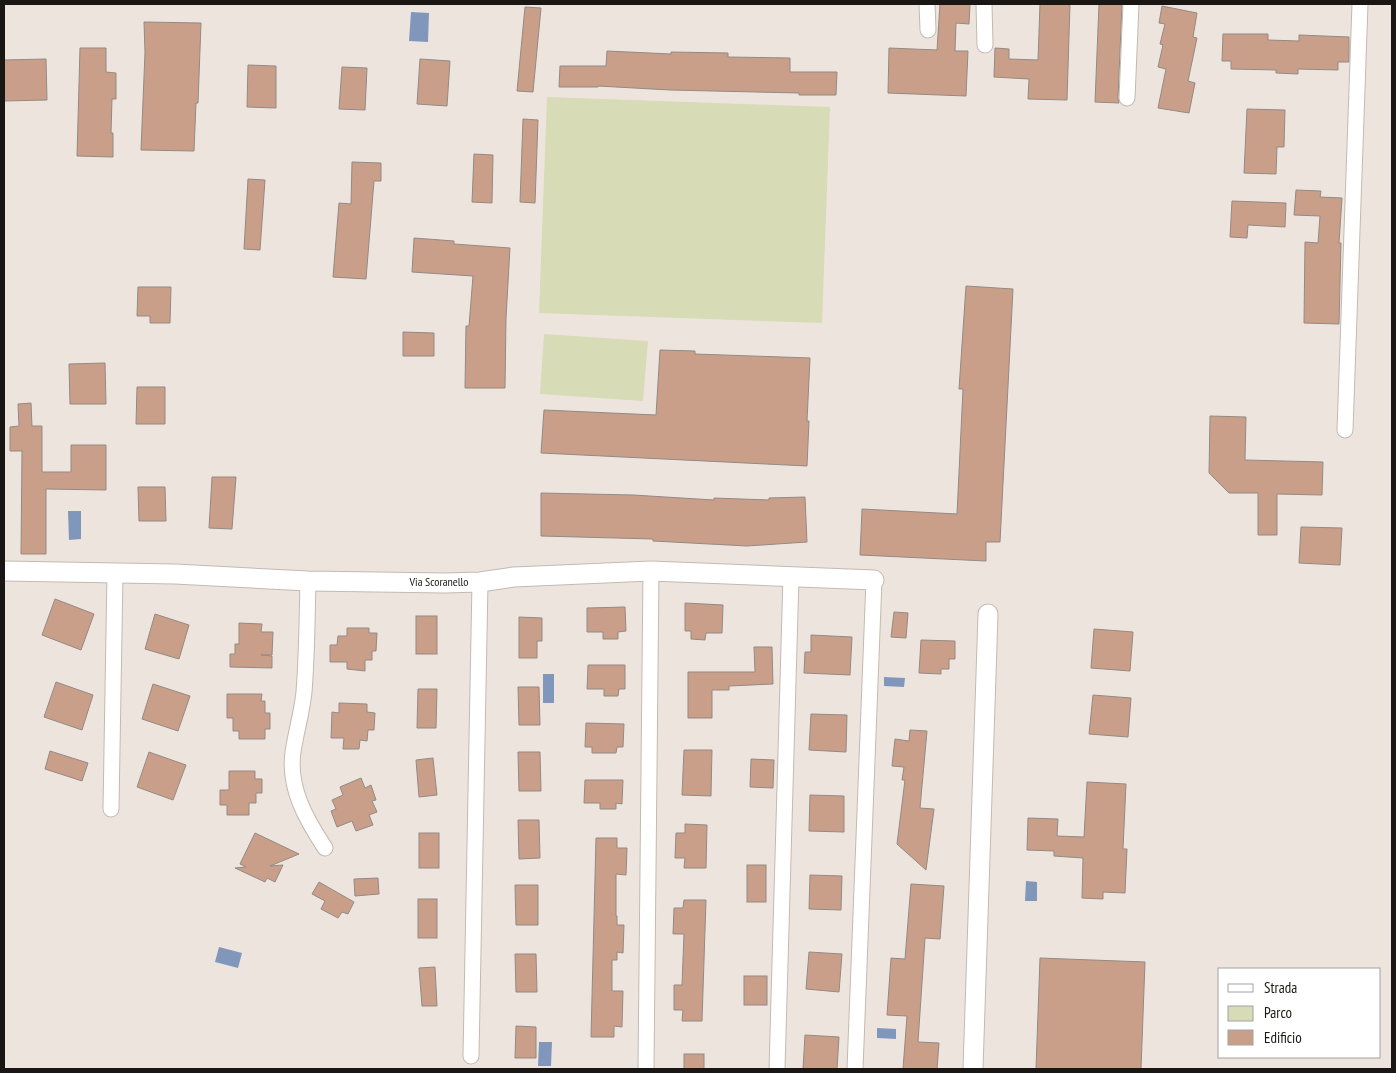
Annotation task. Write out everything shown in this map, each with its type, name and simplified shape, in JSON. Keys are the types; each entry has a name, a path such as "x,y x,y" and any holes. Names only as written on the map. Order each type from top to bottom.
{"street":[{"path":"927,4 928,30"},
{"path":"984,4 985,45"},
{"path":"1127,98 1131,4"},
{"path":"1345,430 1360,4"},
{"name":"Via Scoranello","path":"4,571 175,574 308,581 480,582 514,577 651,571 874,580"},
{"path":"646,1069 651,571"},
{"path":"111,809 115,573"},
{"path":"777,1069 791,576"},
{"path":"855,1069 874,580"},
{"path":"308,581 305,677 302,708 292,766 300,805 312,829 325,848"},
{"path":"471,1056 480,582"},
{"path":"973,1069 988,614"}],"green space":[{"path":"547,97 830,107 822,323 539,313"},
{"path":"544,334 648,341 643,401 540,394"}],"water":[{"path":"411,12 429,13 428,42 409,41"},
{"path":"68,511 81,511 81,539 69,540"},
{"path":"543,674 554,674 554,703 543,703"},
{"path":"884,677 905,678 904,687 884,686"},
{"path":"1026,881 1037,882 1037,901 1025,901"},
{"path":"219,947 242,953 238,968 215,962"},
{"path":"877,1028 896,1029 896,1039 877,1038"},
{"path":"539,1042 552,1042 551,1066 538,1066"}],"building":[{"path":"940,4 970,4 969,24 956,23 955,51 968,51 966,96 888,93 889,48 937,50"},
{"path":"1040,4 1070,4 1067,100 1028,99 1029,79 994,77 995,48 1009,49 1009,59 1038,60"},
{"path":"1099,4 1122,4 1119,103 1095,102"},
{"path":"1162,6 1197,13 1193,37 1197,38 1188,81 1195,83 1189,113 1158,108 1166,69 1158,67 1163,45 1160,44 1165,24 1159,23"},
{"path":"525,7 541,8 533,92 517,91"},
{"path":"144,22 201,23 194,151 141,150 145,52"},
{"path":"1223,34 1268,34 1268,40 1299,41 1299,35 1349,37 1349,62 1338,62 1338,70 1298,69 1298,74 1276,73 1276,70 1231,69 1231,61 1222,61"},
{"path":"80,48 106,48 106,72 116,73 116,99 112,99 111,133 113,133 113,157 77,156"},
{"path":"607,51 671,54 671,52 728,53 728,57 790,58 790,72 837,72 836,95 598,86 559,87 560,66 606,66"},
{"path":"46,59 47,100 4,101 4,60"},
{"path":"420,59 450,61 447,106 417,104"},
{"path":"248,65 276,66 276,108 247,107"},
{"path":"342,67 367,68 365,110 339,109"},
{"path":"1247,109 1285,110 1284,147 1277,147 1276,174 1244,173"},
{"path":"523,119 538,120 535,203 520,202"},
{"path":"474,154 493,155 492,203 472,202"},
{"path":"352,162 381,163 381,181 374,181 366,279 333,277 339,203 351,204"},
{"path":"248,179 265,180 260,250 244,249"},
{"path":"1296,190 1321,191 1320,197 1342,198 1339,243 1341,243 1339,324 1304,323 1305,242 1318,243 1320,216 1294,215"},
{"path":"1232,201 1286,203 1285,227 1248,225 1247,238 1230,237"},
{"path":"414,238 454,241 454,244 510,248 505,388 465,388 466,326 469,326 473,276 412,272"},
{"path":"966,286 1013,289 1000,542 986,542 986,561 860,555 862,509 957,514 963,389 959,389"},
{"path":"138,287 171,287 170,323 150,323 150,316 137,316"},
{"path":"403,332 434,333 434,356 403,356"},
{"path":"660,350 695,351 695,354 810,358 807,466 541,453 544,410 656,415"},
{"path":"105,363 106,404 70,404 69,364"},
{"path":"137,387 165,387 165,424 136,424"},
{"path":"31,403 32,426 42,426 42,472 71,472 71,445 106,445 106,490 46,489 46,554 21,554 22,451 10,451 10,427 19,426 18,404"},
{"path":"1210,416 1246,417 1245,460 1323,462 1322,495 1277,494 1277,535 1258,535 1258,493 1229,493 1209,473"},
{"path":"212,477 236,477 232,529 209,528"},
{"path":"138,487 165,487 166,521 139,521"},
{"path":"541,493 633,495 714,500 714,498 769,500 769,498 805,497 807,542 747,546 653,541 653,539 541,536"},
{"path":"1301,527 1342,528 1340,565 1299,563"},
{"path":"55,599 94,614 81,650 42,635"},
{"path":"685,603 723,605 722,633 706,633 705,640 691,639 691,631 685,631"},
{"path":"625,607 626,631 618,632 618,639 603,639 603,632 587,632 587,608"},
{"path":"894,612 908,613 906,638 891,637"},
{"path":"155,614 189,625 179,659 145,649"},
{"path":"416,616 437,616 437,654 416,654"},
{"path":"519,617 542,618 542,641 537,641 537,658 519,658"},
{"path":"239,623 262,624 261,632 273,632 272,655 261,655 272,656 272,668 230,667 230,654 235,654 235,644 239,644"},
{"path":"347,628 369,628 369,633 377,633 376,651 372,651 372,660 365,660 365,671 347,669 347,662 330,662 330,645 337,645 338,636 347,636"},
{"path":"1094,629 1133,632 1130,671 1091,668"},
{"path":"811,635 852,637 850,675 804,673 805,652 811,652"},
{"path":"921,640 955,641 955,659 949,659 949,669 941,669 941,674 919,673"},
{"path":"754,647 772,647 773,684 729,686 729,690 712,690 712,718 688,718 688,672 755,672"},
{"path":"588,665 625,665 625,689 619,689 618,696 604,696 604,689 587,689"},
{"path":"56,682 93,695 82,730 44,717"},
{"path":"153,684 190,696 178,731 142,719"},
{"path":"518,687 539,687 540,725 519,725"},
{"path":"418,689 437,689 436,728 417,728"},
{"path":"227,694 262,694 261,701 265,701 265,713 270,713 270,729 265,729 265,739 239,739 239,731 233,731 233,718 227,718"},
{"path":"1093,695 1131,698 1128,737 1089,734"},
{"path":"339,703 367,704 367,712 375,713 374,730 368,730 367,741 360,740 359,749 343,749 344,738 331,738 332,712 339,713"},
{"path":"811,714 847,715 846,752 809,750"},
{"path":"586,723 624,724 623,747 617,747 616,753 592,753 592,747 585,747"},
{"path":"910,730 927,731 920,808 934,809 926,870 897,844 905,780 902,780 904,767 892,766 895,739 909,741"},
{"path":"684,750 712,750 711,796 682,795"},
{"path":"50,751 88,763 82,781 45,769"},
{"path":"149,752 186,765 173,800 137,787"},
{"path":"518,752 540,752 541,791 519,791"},
{"path":"433,758 437,795 419,797 416,760"},
{"path":"751,759 774,760 773,788 750,787"},
{"path":"229,771 255,771 255,779 262,779 262,793 256,793 256,803 249,803 249,815 227,815 227,805 220,805 220,790 229,790"},
{"path":"361,778 365,788 371,785 376,800 372,801 377,812 369,815 373,825 356,831 352,821 337,827 331,811 336,809 332,800 343,795 340,787"},
{"path":"585,780 623,780 622,804 616,803 616,809 600,809 600,803 584,803"},
{"path":"1087,782 1126,784 1123,849 1127,849 1125,893 1103,892 1103,899 1082,898 1083,858 1054,856 1054,851 1027,850 1028,818 1058,819 1057,836 1084,837"},
{"path":"810,795 844,796 844,832 809,831"},
{"path":"518,820 539,820 540,858 519,859"},
{"path":"685,824 707,825 706,868 684,868 685,858 675,858 676,833 685,833"},
{"path":"255,833 299,854 270,866 283,865 275,882 267,878 265,882 235,868 246,867 240,864"},
{"path":"419,833 439,833 439,868 419,868"},
{"path":"596,838 617,838 617,848 627,848 626,875 616,874 617,925 624,925 623,953 617,952 617,960 612,960 612,991 623,991 622,1027 614,1026 614,1037 591,1037"},
{"path":"747,865 766,865 766,902 747,902"},
{"path":"810,875 842,876 841,910 809,909"},
{"path":"378,878 379,894 355,896 354,879"},
{"path":"319,882 354,902 348,914 342,912 338,918 321,909 325,901 312,894"},
{"path":"911,884 944,886 940,939 925,938 918,1042 939,1043 937,1069 903,1069 907,1016 887,1015 891,958 905,959"},
{"path":"515,885 538,885 538,925 516,925"},
{"path":"418,899 437,899 437,938 418,938"},
{"path":"684,900 706,900 702,1021 682,1021 683,1010 674,1010 674,985 682,985 684,934 673,934 674,908 683,908"},
{"path":"809,952 842,954 839,992 806,989"},
{"path":"515,954 536,954 537,992 516,992"},
{"path":"1040,958 1145,962 1141,1069 1036,1069"},
{"path":"435,967 437,1006 422,1006 419,968"},
{"path":"744,976 767,976 767,1005 744,1005"},
{"path":"516,1026 536,1027 536,1058 515,1058"},
{"path":"805,1035 839,1037 837,1069 803,1069"},
{"path":"684,1054 704,1054 704,1069 684,1069"}]}
